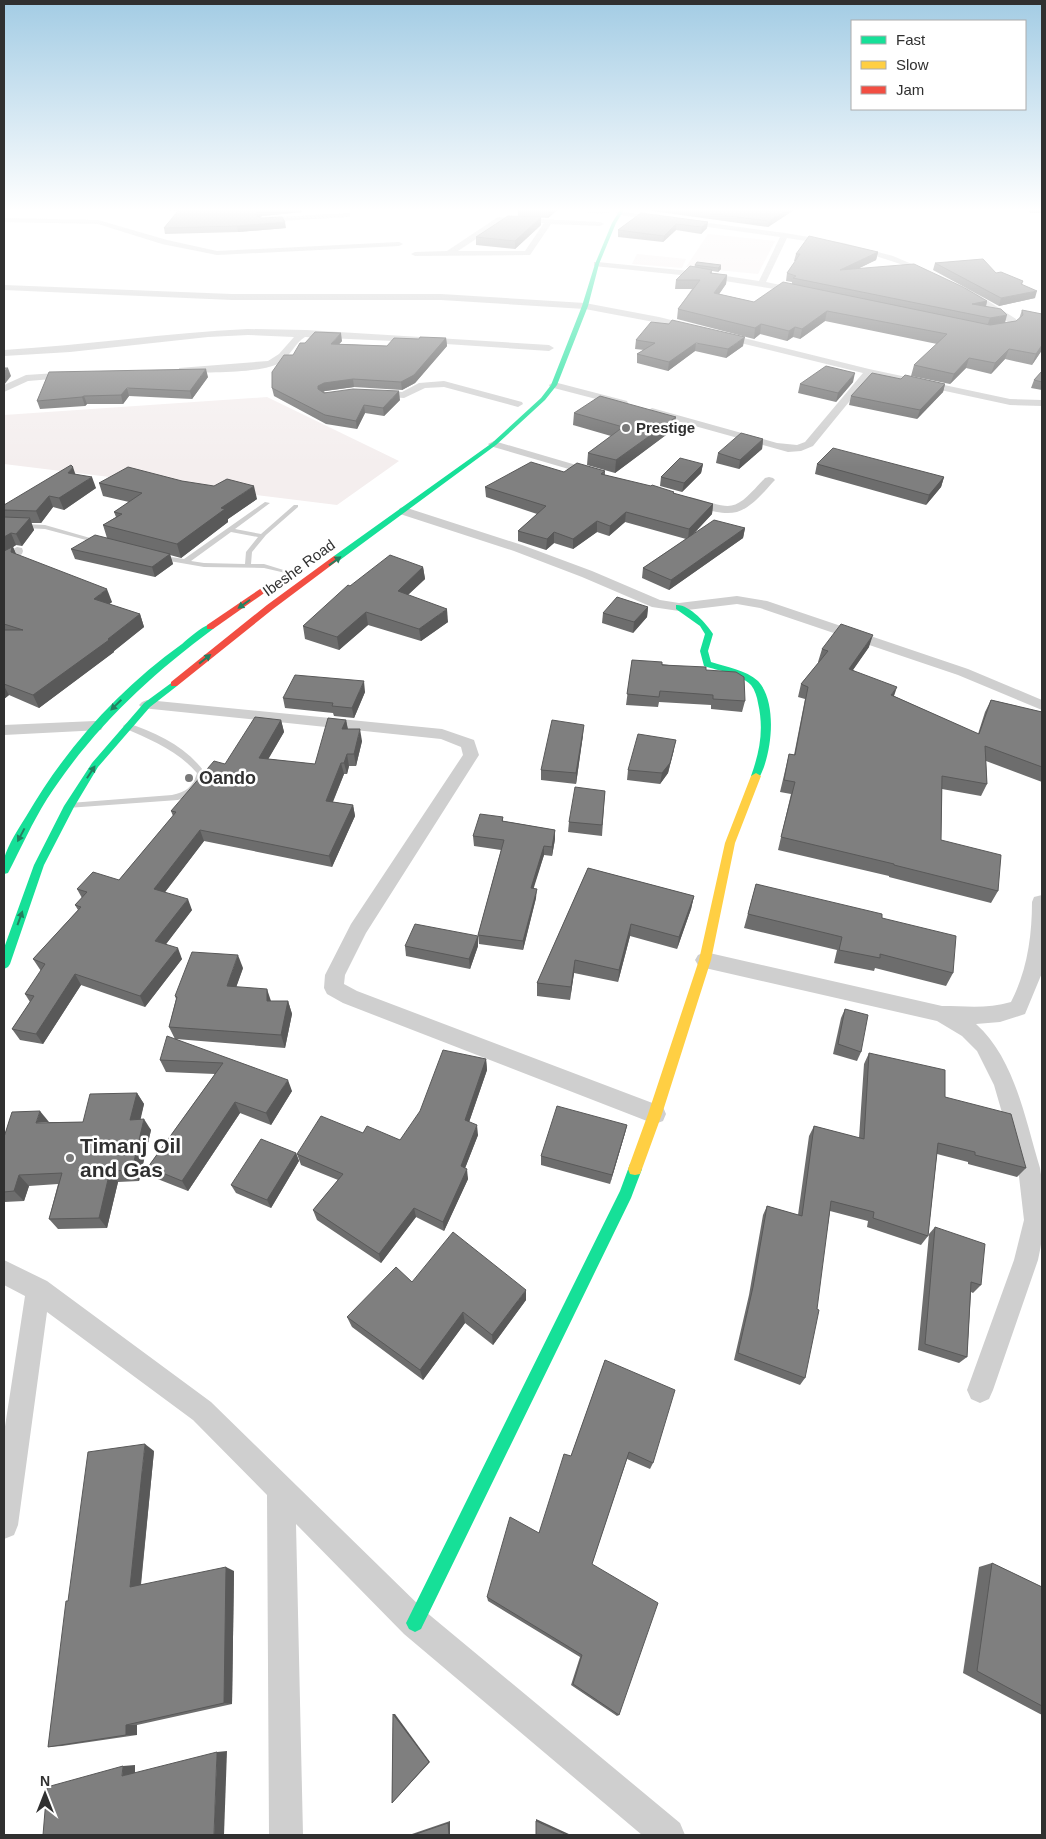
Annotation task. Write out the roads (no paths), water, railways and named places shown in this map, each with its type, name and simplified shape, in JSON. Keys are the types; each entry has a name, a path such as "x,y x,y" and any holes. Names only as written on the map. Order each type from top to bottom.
{"main road":[{"name":"Ibeshe Road","path":"4,964 39,865 69,806 95,765 127,726 147,704 270,607 404,511 494,444 522,420 554,385 588,296"},
{"path":"506,415 527,394"},
{"name":"Ibeshe Road","path":"4,870 30,818 68,760 96,726 149,673 292,570"},
{"path":"415,1623 626,1192 655,1114 705,960 730,843 767,742 768,729 760,693 755,684 745,677 707,664 704,651 709,634 703,624 679,607"}],"street":[{"path":"205,296 441,297 585,306 728,336 869,372 1010,402 1028,404 1042,402"},
{"path":"974,296 1013,321 1013,324 1008,328 987,331"},
{"path":"4,353 70,349 215,333 306,333 549,348"},
{"path":"172,371 275,364 283,358 293,341 306,333"},
{"path":"554,385 780,447 804,448 810,444 869,372"},
{"path":"4,389 26,378 85,374"},
{"path":"361,392 404,395 423,385 444,384 518,404"},
{"path":"494,444 608,477"},
{"path":"675,496 733,511 742,509 769,480"},
{"path":"404,511 518,548 657,604 679,607 737,600 762,604 963,672 1042,705"},
{"path":"4,560 17,551"},
{"path":"147,704 442,734 468,744 471,756 358,929 335,975 334,988 350,998 655,1114"},
{"path":"4,730 96,726"},
{"path":"705,960 942,1014 979,1016 1007,1013 1018,1008 1031,979 1039,934 1041,902"},
{"path":"942,1014 969,1030 984,1045 1004,1084 1029,1168 1036,1220 1026,1260 980,1390"},
{"path":"4,1272 38,1290 202,1411 415,1623 668,1835"},
{"path":"4,1525 38,1290"},
{"path":"281,1491 286,1835"}],"lane":[{"path":"185,562 267,502"},
{"path":"248,564 249,552 262,536 296,506"},
{"path":"4,525 45,527 110,545"},
{"path":"231,530 262,536"},
{"path":"148,554 204,565 248,564 292,570"},
{"path":"69,806 172,798 188,795 199,784 201,773 191,759 171,745 127,726"}],"place":[{"name":"Prestige","path":"626,428"},
{"name":"Oando","path":"189,778"},
{"name":"Timanj Oil and Gas","path":"70,1158"}]}
